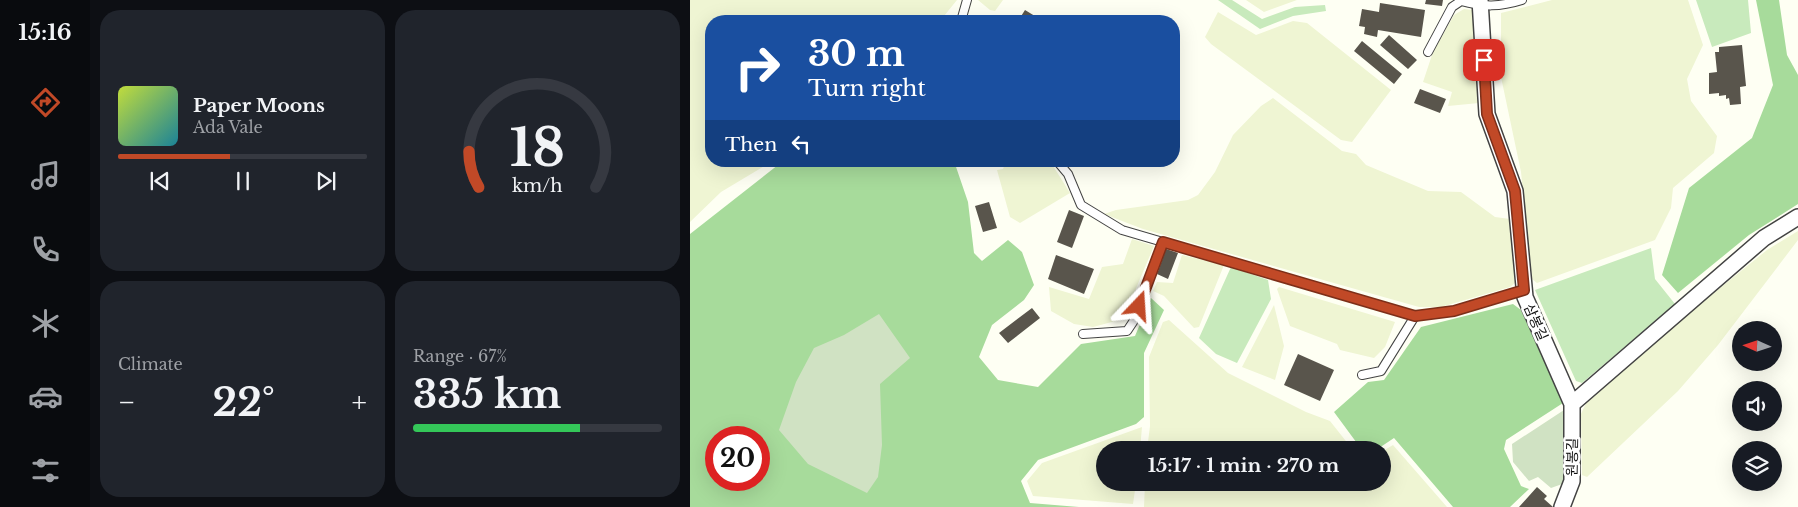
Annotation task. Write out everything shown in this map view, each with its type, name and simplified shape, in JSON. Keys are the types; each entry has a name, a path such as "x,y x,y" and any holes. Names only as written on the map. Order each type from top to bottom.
{"street":[{"name":"삼봉길","path":"1481,3 1487,114 1515,191 1525,298 1572,404"},
{"path":"1572,404 1764,238 1798,218"},
{"name":"원봉길","path":"1562,507 1572,481 1572,404"}],"lane":[{"path":"963,15 967,0"},
{"path":"1428,52 1452,6 1461,1 1505,6 1522,0"},
{"path":"1062,167 1068,174 1081,205 1122,230 1415,316 1454,311 1524,290"},
{"path":"1083,334 1127,330 1134,322 1163,242"},
{"path":"1362,374 1381,371 1415,316"}],"green space":[{"path":"690,0 957,0 945,15 705,15 705,167 763,167 721,192 690,222"},
{"path":"978,0 1003,0 995,11 990,10"},
{"path":"1218,0 1232,0 1262,19 1295,7 1325,5 1326,11 1293,16 1260,29"},
{"path":"1246,0 1297,0 1264,12"},
{"path":"1552,0 1688,0 1703,45 1687,79 1691,101 1717,136 1714,153 1673,188 1671,208 1655,240 1537,283 1532,279 1521,172 1501,77 1501,13"},
{"path":"1696,0 1748,0 1751,33 1712,47"},
{"path":"1756,0 1779,0 1787,55 1798,75 1798,204 1749,235 1678,293 1662,275 1689,188 1752,138 1773,85"},
{"path":"1464,9 1472,10 1479,103 1448,106 1452,92 1423,82 1433,52 1454,15"},
{"path":"1218,12 1256,35 1293,21 1307,23 1391,90 1352,142 1341,140 1211,44 1205,37"},
{"path":"1273,98 1342,151 1356,154 1366,165 1428,191 1461,192 1495,217 1510,219 1515,283 1510,287 1441,307 1419,307 1143,229 1104,214 1116,210 1188,200 1198,195 1215,172 1233,135 1261,106"},
{"path":"775,167 956,167 968,202 974,253 982,261 1008,240 1022,252 1034,285 1024,300 992,325 979,357 998,380 1038,387 1081,344 1135,336 1151,298 1164,310 1144,353 1144,417 1136,424 1038,460 1021,481 1030,503 1079,507 690,507 690,234"},
{"path":"1004,167 1054,167 1070,193 1020,223 1010,217 997,170 1003,169"},
{"path":"1798,231 1798,240 1736,321 1732,321 1732,327 1718,345 1678,391 1587,477 1582,475 1581,414 1588,399 1767,250"},
{"path":"1132,239 1154,246 1123,319 1093,327 1074,324 1051,311 1049,287 1089,299 1102,267 1123,264"},
{"path":"1651,248 1655,279 1675,304 1582,383 1576,381 1535,290"},
{"path":"1182,255 1224,265 1199,327 1194,328 1164,296 1153,291 1157,282 1173,283"},
{"path":"1231,267 1268,280 1271,299 1237,363 1216,354 1199,338"},
{"path":"1279,287 1395,322 1385,347 1374,358 1340,350 1337,344 1290,326 1277,289"},
{"path":"1513,304 1521,310 1563,403 1506,440 1504,449 1521,486 1529,489 1510,507 1453,507 1394,438 1390,441 1355,441 1334,412 1368,382 1384,380 1421,327"},
{"path":"1274,305 1284,346 1275,380 1242,367"},
{"path":"879,314 910,358 880,384 882,445 878,477 867,493 808,464 779,430 796,382 814,348 844,335"},
{"path":"1169,320 1228,373 1306,412 1330,421 1346,441 1148,441 1150,426 1149,357 1163,322"},
{"path":"1564,410 1567,415 1565,483 1551,488 1538,477 1529,481 1513,462 1512,444"},
{"path":"1142,427 1141,441 1103,441"},
{"path":"1096,444 1096,491 1135,491 1133,504 1033,496 1027,481 1042,463"},
{"path":"1393,445 1447,507 1144,507 1145,491 1391,491 1391,446"}],"building":[{"path":"1426,0 1443,0 1442,6 1425,4"},
{"path":"1380,3 1425,10 1421,37 1378,30 1377,37 1364,34 1365,27 1359,26 1362,9 1379,12"},
{"path":"1025,10 1033,15 1022,15"},
{"path":"1389,35 1417,60 1408,69 1380,45"},
{"path":"1362,41 1402,74 1394,84 1354,51"},
{"path":"1742,45 1746,86 1740,87 1741,104 1730,105 1729,98 1726,99 1726,95 1719,96 1719,93 1709,94 1709,73 1717,72 1715,52 1719,52 1719,47"},
{"path":"1420,89 1446,99 1440,113 1414,103"},
{"path":"989,202 997,228 983,232 975,206"},
{"path":"1069,210 1084,216 1072,248 1057,242"},
{"path":"1166,249 1178,253 1168,279 1157,274"},
{"path":"1056,255 1094,269 1084,294 1048,279"},
{"path":"1032,308 1040,318 1008,343 999,333"},
{"path":"1298,354 1334,370 1320,401 1284,385"},
{"path":"1537,487 1547,496 1544,499 1553,507 1519,507"}],"route":[{"path":"1139,306 1163,242 1415,316 1454,311 1524,290 1515,191 1487,114 1484,60"}]}
